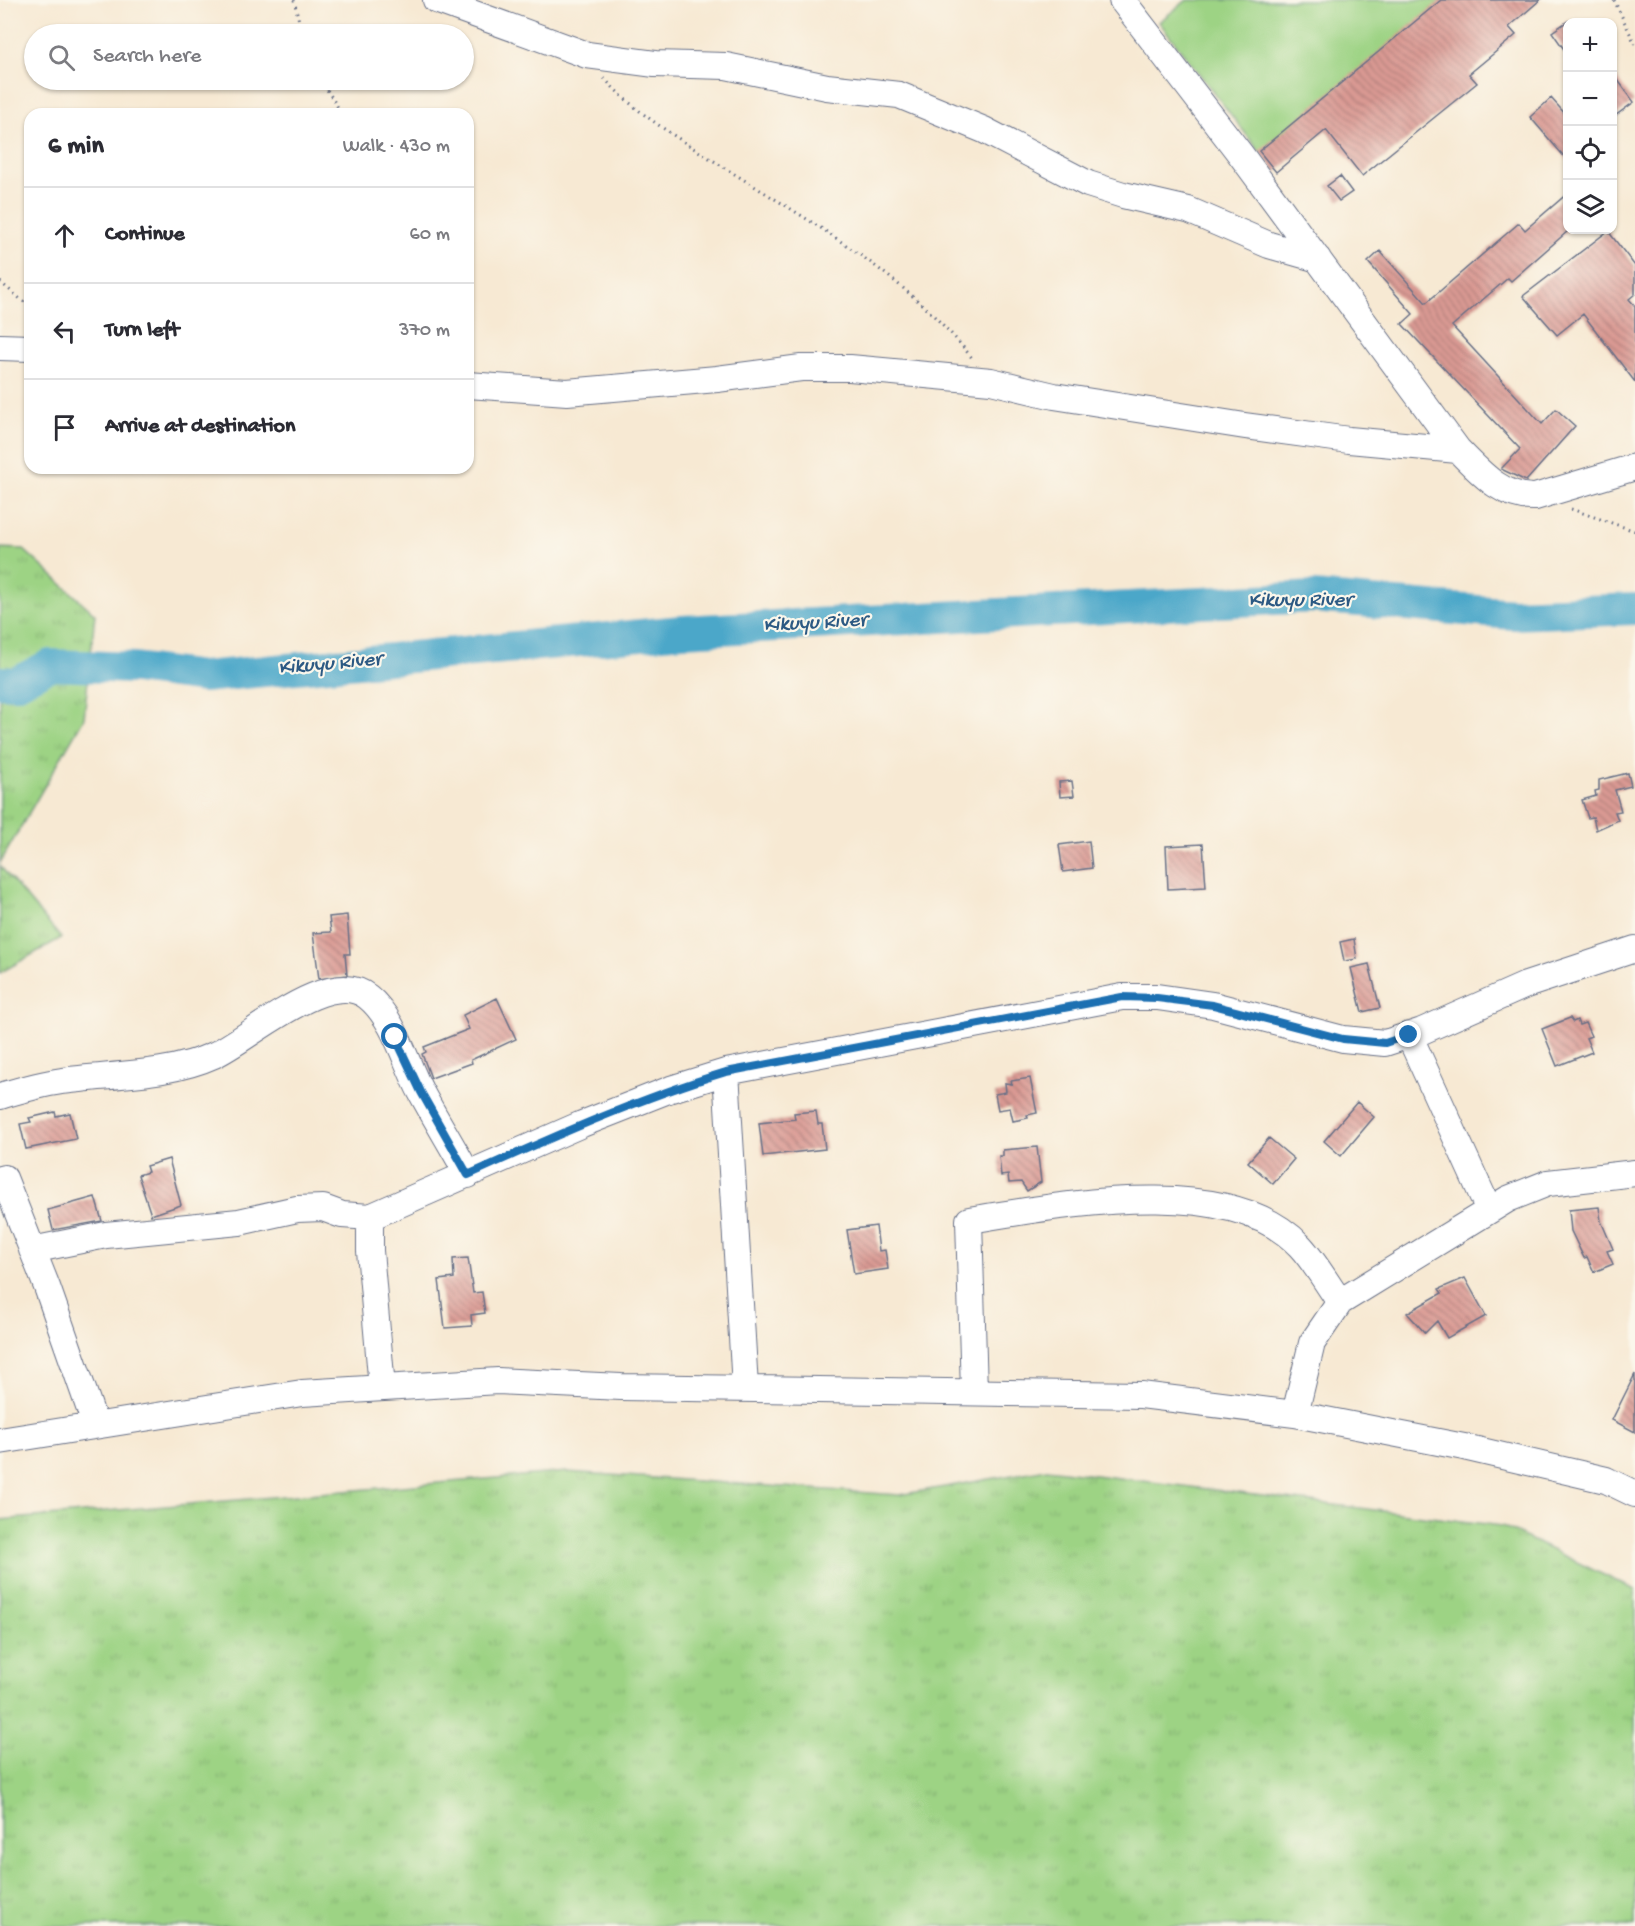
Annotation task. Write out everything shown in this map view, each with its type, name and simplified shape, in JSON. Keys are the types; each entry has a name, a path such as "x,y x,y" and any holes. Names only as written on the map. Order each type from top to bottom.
{"street":[{"path":"436,0 587,55 655,64 726,66 827,87 898,94 984,130 1088,184 1123,195 1188,210 1269,245 1318,259"},
{"path":"1122,0 1241,155 1458,450 1496,486 1523,498 1535,497 1635,467"},
{"path":"0,347 24,348"},
{"path":"474,385 567,392 717,379 801,368 850,368 991,381 1054,396 1225,423 1349,440 1458,450"},
{"path":"32,1250 106,1235 239,1222 297,1209 323,1208 342,1215 370,1217 582,1124 672,1089 726,1072 1122,997 1157,998 1213,1005 1343,1039 1385,1043 1526,986 1635,949"},
{"path":"0,1096 60,1081 184,1065 213,1056 276,1016 313,996 335,989 351,988 367,997 381,1012 421,1092 468,1175"},
{"path":"1409,1035 1489,1210"},
{"path":"726,1072 745,1387"},
{"path":"1295,1414 1312,1343 1340,1302 1489,1210 1548,1183 1635,1173"},
{"path":"1,1174 32,1250 95,1425"},
{"path":"974,1392 969,1220 1073,1204 1152,1198 1217,1204 1271,1224 1300,1246 1340,1302"},
{"path":"370,1217 370,1251 382,1388"},
{"path":"0,1441 302,1393 498,1381 621,1387 745,1387 1141,1395 1295,1414 1475,1449 1606,1480 1635,1494"}],"path":[{"path":"294,0 300,24"},
{"path":"1614,0 1635,44"},
{"path":"587,55 626,102 688,145 820,226 875,265 965,348 991,381"},
{"path":"327,90 338,108"},
{"path":"0,282 24,302"},
{"path":"1568,508 1635,531"}],"green space":[{"path":"1187,0 1463,0 1262,155 1159,22"},
{"path":"0,548 23,549 95,614 84,718 0,863"},
{"path":"0,866 61,938 0,973"},
{"path":"1047,1469 1502,1526 1635,1590 1635,1926 0,1926 0,1520 567,1472 899,1495"}],"building":[{"path":"1441,0 1540,0 1509,27 1516,35 1469,74 1477,83 1362,176 1326,130 1276,172 1259,151"},
{"path":"1563,24 1563,48 1552,32"},
{"path":"1617,79 1634,102 1617,114"},
{"path":"1551,98 1563,111 1563,155 1530,117"},
{"path":"1340,176 1352,192 1339,201 1327,186"},
{"path":"1563,197 1565,234 1511,281 1508,278 1452,326 1542,424 1556,409 1575,426 1526,481 1501,469 1520,449 1402,324 1413,314 1368,262 1380,251 1426,303 1519,223 1525,230"},
{"path":"1604,234 1610,234 1635,266 1635,294 1629,299 1635,306 1635,382 1583,314 1557,335 1523,296"},
{"path":"1628,773 1631,786 1615,790 1621,811 1615,812 1618,820 1596,830 1593,817 1588,818 1582,800 1596,796 1595,791 1599,790 1599,780"},
{"path":"1072,781 1074,796 1060,797 1059,782"},
{"path":"1089,841 1092,868 1063,872 1059,845"},
{"path":"1203,844 1206,887 1168,889 1166,846"},
{"path":"347,915 350,954 345,954 347,975 319,979 313,933 331,932 329,917"},
{"path":"1354,939 1357,959 1344,961 1340,942"},
{"path":"1369,964 1380,1008 1362,1012 1351,968"},
{"path":"497,998 516,1039 471,1060 472,1063 431,1078 422,1054 426,1052 424,1047 469,1029 463,1015"},
{"path":"1570,1018 1573,1022 1577,1020 1579,1025 1585,1023 1591,1036 1586,1038 1592,1052 1557,1066 1542,1029"},
{"path":"1030,1078 1037,1113 1027,1115 1028,1118 1013,1121 1010,1108 998,1110 995,1094 1006,1092 1005,1083 1012,1084 1011,1081"},
{"path":"1357,1102 1374,1117 1341,1156 1324,1141"},
{"path":"816,1111 818,1124 822,1124 825,1149 763,1156 759,1123 795,1119 794,1113"},
{"path":"55,1112 56,1116 70,1113 76,1139 26,1149 20,1124 31,1122 29,1118"},
{"path":"1269,1138 1294,1159 1273,1184 1248,1162"},
{"path":"1037,1147 1041,1182 1027,1191 1021,1182 1009,1183 1008,1175 1001,1176 999,1156 1003,1156 1003,1150"},
{"path":"169,1159 181,1205 151,1215 138,1175 148,1172 146,1166"},
{"path":"95,1197 102,1221 53,1230 48,1210"},
{"path":"1599,1207 1601,1221 1613,1249 1607,1251 1613,1264 1594,1272 1587,1257 1584,1258 1571,1231 1569,1210"},
{"path":"876,1226 879,1251 885,1250 888,1269 854,1274 847,1230"},
{"path":"468,1258 473,1293 482,1292 485,1313 471,1315 472,1326 445,1328 439,1280 454,1278 453,1259"},
{"path":"1465,1278 1486,1316 1447,1338 1437,1321 1425,1333 1407,1313 1442,1293 1439,1289"},
{"path":"1635,1374 1635,1432 1612,1420"}],"waterway":[{"name":"Kikuyu River","path":"0,682 16,683 50,665 135,668 203,677 682,631 1313,597 1513,614 1635,609"}],"route":[{"path":"395,1037 421,1092 468,1175 582,1124 672,1089 726,1072 1047,1009 1122,997 1157,998 1213,1005 1343,1039 1385,1043 1409,1035"}]}
